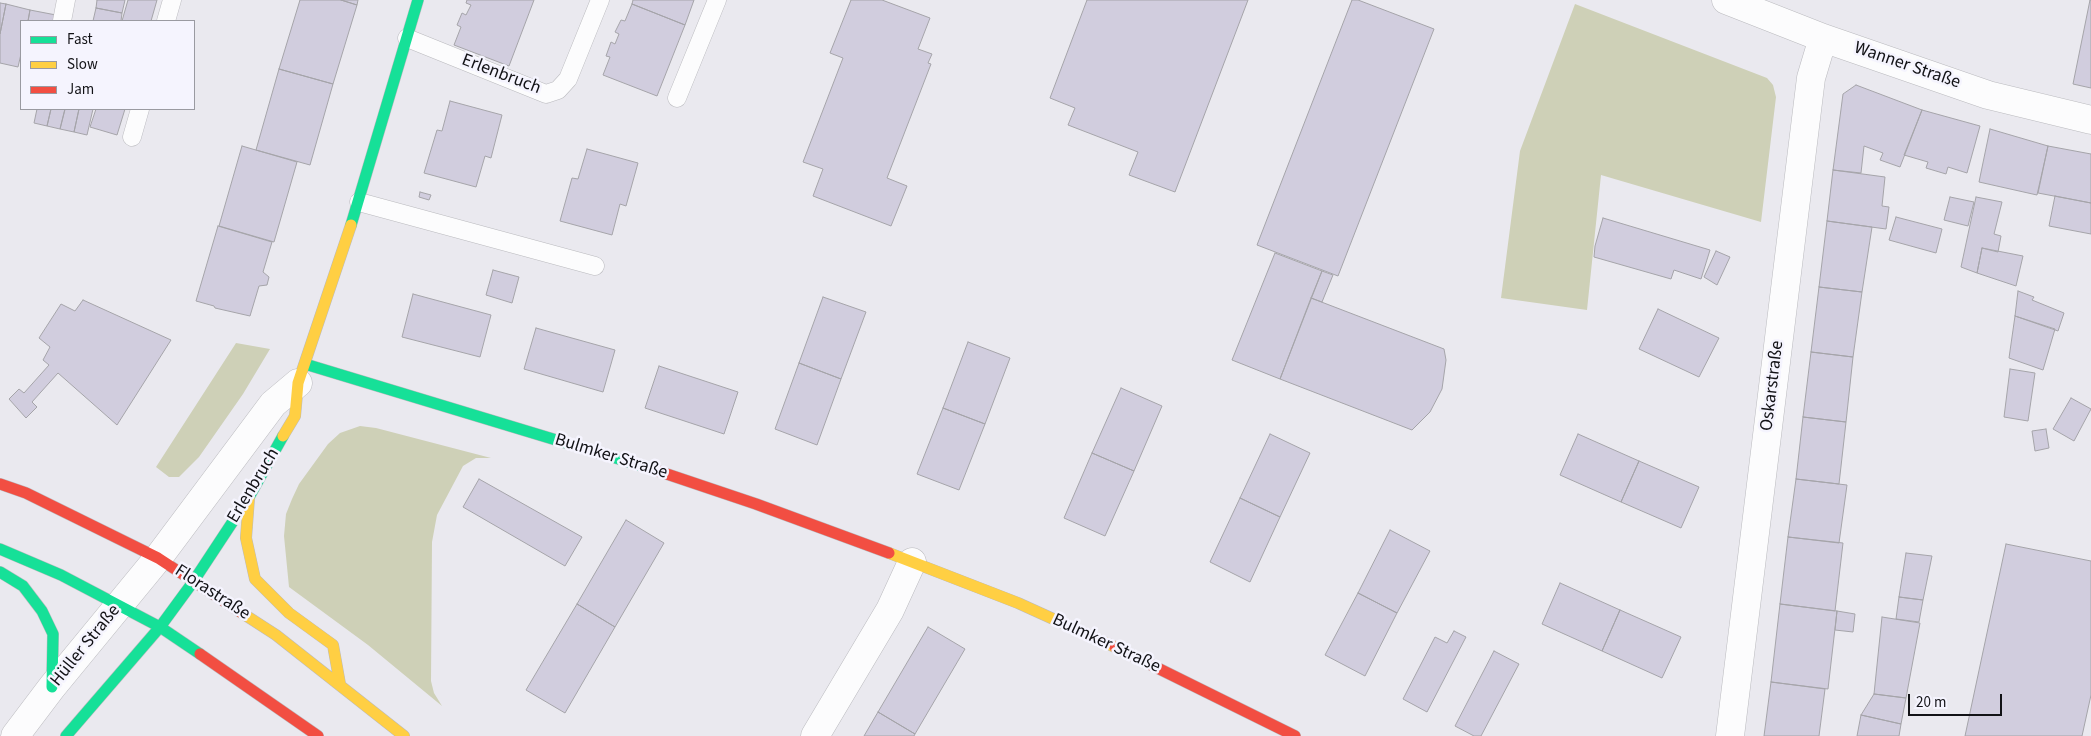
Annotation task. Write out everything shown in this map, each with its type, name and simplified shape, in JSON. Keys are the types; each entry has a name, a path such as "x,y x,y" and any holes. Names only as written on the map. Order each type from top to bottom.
{"street":[{"name":"Erlenbruch","path":"193,582 249,497 295,416 302,374 359,202 418,0"},
{"name":"Wanner Straße","path":"1726,0 1823,38 1988,95 2091,120"},
{"name":"Oskarstraße","path":"1730,736 1811,78 1823,38"},
{"name":"Erlenbruch","path":"158,558 273,404 302,374"},
{"name":"Bulmker Straße","path":"302,374 646,467 756,504 1018,603 1114,647 1295,736"},
{"name":"Florastraße","path":"0,484 26,493 158,558 276,635 404,736"},
{"path":"249,497 246,538 256,579 289,613 333,645 340,684"},
{"path":"0,549 120,604 160,627 249,686 318,736"},
{"name":"Hüller Straße","path":"15,736 52,687 158,558"},
{"path":"815,736 890,610 912,562"},
{"path":"0,572 23,586 42,611 53,634 52,687"},
{"path":"66,736 160,627 193,582"}],"lane":[{"path":"62,20 66,0"},
{"path":"166,20 172,0"},
{"name":"Erlenbruch","path":"407,38 546,94 558,90 568,79 600,0"},
{"path":"677,98 718,0"},
{"path":"132,138 140,110"},
{"path":"359,202 595,266"}],"green space":[{"path":"1575,4 1767,78 1773,85 1776,97 1761,222 1601,175 1587,310 1501,298 1520,151"},
{"path":"236,343 270,349 243,394 199,457 179,477 169,477 156,467"},
{"path":"360,426 376,428 491,458 476,458 463,466 437,515 432,542 431,681 434,693 442,706 368,645 289,587 284,536 286,514 292,499 299,484 328,444 340,433"}],"building":[{"path":"97,0 125,0 122,13 96,8"},
{"path":"128,0 157,0 151,20 122,20"},
{"path":"300,0 341,0 357,5 333,84 279,69"},
{"path":"341,0 358,0 357,5"},
{"path":"467,0 534,0 509,66 454,45 461,27 457,25 462,13 466,15 471,5 466,3"},
{"path":"633,0 694,0 685,25 632,4"},
{"path":"851,0 882,0 930,18 918,49 932,54 928,63 931,64 887,178 907,186 891,226 813,196 823,169 803,162 843,58 830,53"},
{"path":"1087,0 1248,0 1175,192 1129,175 1138,152 1068,125 1075,108 1050,98"},
{"path":"1352,0 1358,0 1434,29 1338,276 1257,245"},
{"path":"2091,0 2091,88 2073,84"},
{"path":"0,3 6,4 0,34"},
{"path":"6,4 30,10 28,20 20,20 20,58 18,67 0,63 0,34"},
{"path":"632,4 685,25 657,96 603,75 610,57 606,56 611,42 615,44 619,34 615,32 621,20 625,21"},
{"path":"96,8 122,13 121,20 93,20"},
{"path":"30,10 56,15 54,20 28,20"},
{"path":"279,69 333,84 310,165 256,150"},
{"path":"1856,85 1922,110 1900,167 1880,160 1883,153 1864,146 1861,173 1833,170 1843,94"},
{"path":"450,101 502,115 491,158 485,156 476,187 424,173 437,130 442,131"},
{"path":"37,110 51,110 47,126 34,123"},
{"path":"51,110 65,110 60,129 47,126"},
{"path":"65,110 79,110 74,132 60,129"},
{"path":"79,110 93,110 87,135 74,132"},
{"path":"96,110 125,110 117,135 90,127"},
{"path":"1922,110 1980,126 1967,173 1948,167 1946,174 1926,168 1928,162 1904,155"},
{"path":"1990,129 2048,146 2037,195 1979,182"},
{"path":"242,146 297,162 274,242 219,226"},
{"path":"2048,146 2091,154 2091,203 2038,193"},
{"path":"587,149 638,163 626,206 620,204 612,235 560,221 572,178 578,179"},
{"path":"1833,170 1885,177 1882,206 1889,207 1886,229 1827,221"},
{"path":"420,192 431,195 429,200 419,197"},
{"path":"2055,196 2091,203 2091,234 2049,226"},
{"path":"1950,197 1974,202 1968,226 1944,220"},
{"path":"1976,197 2002,202 1994,234 2001,236 1998,252 1982,248 1977,273 1961,267"},
{"path":"1896,217 1942,229 1936,253 1889,240"},
{"path":"1603,218 1710,250 1701,279 1674,270 1671,279 1594,257"},
{"path":"1827,221 1872,227 1862,292 1819,287"},
{"path":"218,226 272,242 263,272 269,277 267,285 259,286 250,316 215,308 214,306 196,301"},
{"path":"1982,248 2023,256 2016,286 1977,273"},
{"path":"1716,251 1730,257 1717,285 1704,277"},
{"path":"1275,253 1322,271 1280,379 1232,360"},
{"path":"493,270 519,277 512,303 486,295"},
{"path":"1322,271 1333,275 1322,302 1311,298"},
{"path":"1819,287 1862,292 1853,357 1811,352"},
{"path":"2018,291 2034,297 2032,300 2064,313 2058,331 2015,316"},
{"path":"413,294 491,315 480,357 402,337"},
{"path":"823,297 866,312 841,379 799,363"},
{"path":"1311,298 1444,349 1446,360 1442,389 1430,412 1412,430 1280,379"},
{"path":"83,300 171,340 117,425 58,373 32,402 37,407 26,418 9,399 19,389 24,393 49,365 43,360 50,347 39,338 61,304 75,311"},
{"path":"1658,309 1719,338 1699,377 1639,349"},
{"path":"2015,316 2055,329 2043,370 2009,358"},
{"path":"536,328 615,350 603,392 524,369"},
{"path":"968,342 1010,358 985,424 943,408"},
{"path":"1811,352 1853,357 1846,422 1803,417"},
{"path":"799,363 841,379 817,445 775,429"},
{"path":"659,366 738,392 724,434 645,408"},
{"path":"2010,369 2035,373 2028,421 2004,417"},
{"path":"1121,388 1162,406 1134,471 1092,453"},
{"path":"2071,398 2091,409 2074,441 2053,429"},
{"path":"943,408 985,424 959,490 917,474"},
{"path":"1803,417 1846,422 1839,484 1796,479"},
{"path":"2046,429 2049,448 2035,451 2032,431"},
{"path":"1270,434 1310,453 1280,517 1240,498"},
{"path":"1578,434 1639,461 1621,502 1560,475"},
{"path":"1092,453 1134,471 1105,536 1064,518"},
{"path":"1639,461 1699,487 1681,528 1621,502"},
{"path":"479,479 582,537 565,566 463,507"},
{"path":"1796,479 1847,485 1839,543 1788,537"},
{"path":"1240,498 1280,517 1250,582 1210,562"},
{"path":"626,520 664,543 615,627 577,604"},
{"path":"1390,530 1430,551 1397,613 1358,593"},
{"path":"1788,537 1843,543 1835,611 1780,604"},
{"path":"2006,544 2091,561 2091,695 2082,736 1965,736"},
{"path":"1906,553 1932,556 1923,600 1899,597"},
{"path":"1560,583 1620,610 1602,651 1542,624"},
{"path":"1358,593 1397,613 1365,676 1325,655"},
{"path":"1899,597 1923,600 1919,622 1896,619"},
{"path":"577,604 615,627 565,713 526,690"},
{"path":"1780,604 1837,611 1828,689 1771,682"},
{"path":"1620,610 1681,637 1662,678 1602,651"},
{"path":"1837,611 1855,614 1853,632 1835,630"},
{"path":"1882,617 1920,623 1906,698 1874,694"},
{"path":"928,627 965,649 915,734 878,712"},
{"path":"1454,631 1466,637 1427,712 1403,699 1435,637 1447,643"},
{"path":"1494,651 1519,664 1481,736 1474,736 1455,726"},
{"path":"1771,682 1825,689 1819,736 1764,736"},
{"path":"1874,694 1906,698 1901,724 1861,715"},
{"path":"878,712 915,734 914,736 864,736"},
{"path":"1861,715 1901,724 1899,736 1857,736"}],"traffic: fast":[{"path":"351,225 418,0"},
{"path":"305,364 652,469"},
{"path":"66,736 160,627 193,582 249,497 283,436"},
{"path":"0,549 61,575 160,627 200,654"},
{"path":"0,572 23,586 42,611 53,634 52,687"}],"traffic: slow":[{"path":"283,436 295,416 298,383 351,225"},
{"path":"249,498 246,538 255,579 289,613 333,645 340,684"},
{"path":"889,553 1018,603 1115,647"},
{"path":"242,613 276,635 404,736"}],"traffic: jam":[{"path":"652,469 756,504 889,553"},
{"path":"0,484 26,493 158,558 242,613"},
{"path":"1115,647 1295,736"},
{"path":"200,654 318,736"}]}
